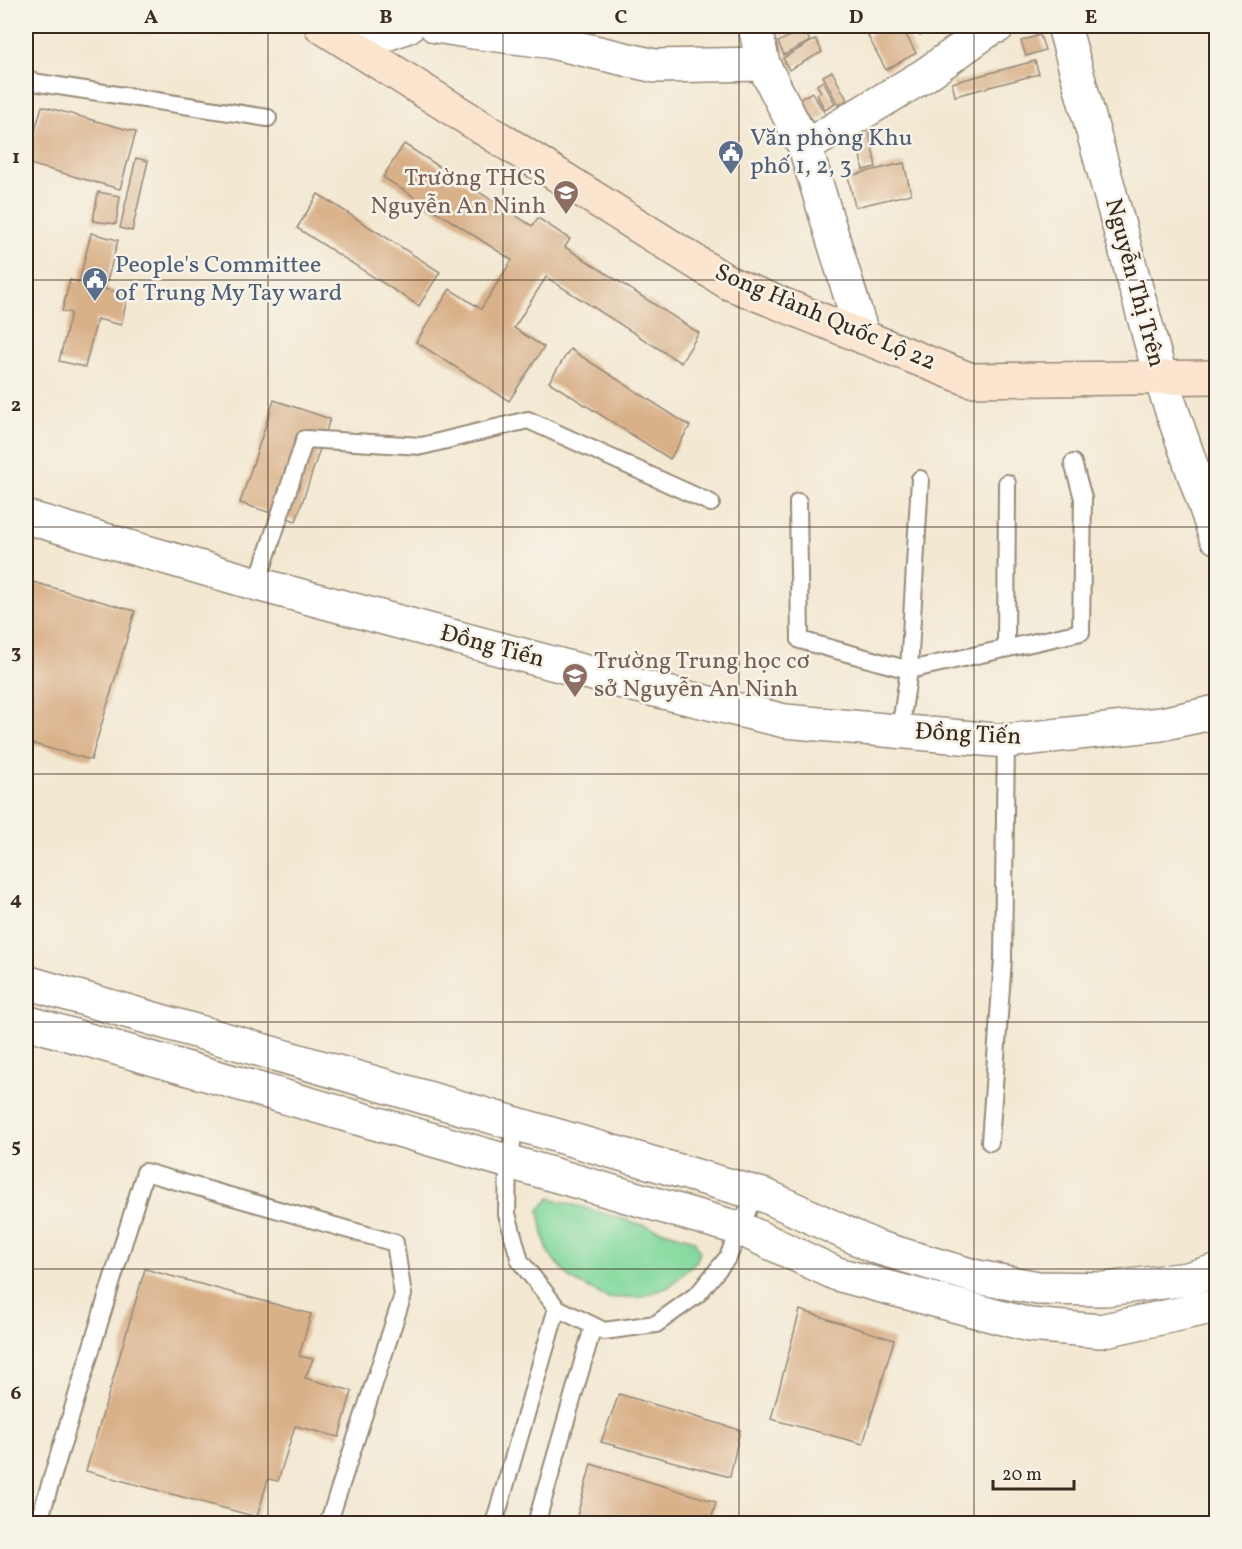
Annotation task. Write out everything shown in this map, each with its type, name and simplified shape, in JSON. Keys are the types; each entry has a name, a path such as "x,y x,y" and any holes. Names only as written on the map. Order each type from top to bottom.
{"street":[{"name":"Song Hành Quốc Lộ 22","path":"321,26 729,283 971,380 1216,377"},
{"path":"354,46 408,26"},
{"path":"436,26 547,41 655,66 762,64"},
{"path":"754,26 762,64 805,147 863,337"},
{"path":"805,147 925,75 994,26 998,26"},
{"name":"Nguyễn Thị Trên","path":"1064,26 1161,379 1216,537"},
{"name":"Đồng Tiến","path":"26,517 256,584 638,686 785,721 1006,741 1161,724 1216,712"},
{"path":"26,982 755,1192 876,1247 977,1277 1038,1288 1105,1288 1187,1280 1216,1270"},
{"path":"26,1022 741,1228 837,1274 1029,1325 1100,1330 1216,1306"},
{"path":"154,1060 166,1022"}],"lane":[{"path":"26,81 268,118"},
{"path":"256,584 305,439 422,446 528,420 711,503"},
{"path":"798,502 800,640 909,670 1081,632 1083,498 1073,463"},
{"path":"900,731 909,670 920,479"},
{"path":"1006,649 1007,483"},
{"path":"990,1142 1003,959 1006,741"},
{"path":"516,1124 508,1162 507,1215 520,1261 557,1308 604,1331 656,1324 698,1294 728,1257 755,1192"},
{"path":"38,1524 145,1172 395,1243 403,1295 328,1524"},
{"path":"494,1524 557,1308"},
{"path":"536,1524 593,1327"}],"green space":[{"path":"550,1198 694,1240 700,1252 697,1260 669,1287 640,1297 608,1298 572,1280 549,1254 539,1210"}],"building":[{"path":"776,26 801,26 782,36"},
{"path":"887,26 901,26 916,53 886,70 868,36"},
{"path":"916,26 931,26 933,30 920,35"},
{"path":"803,29 810,41 784,55 778,42"},
{"path":"1040,35 1045,50 1026,56 1021,41"},
{"path":"816,39 822,52 789,70 783,58"},
{"path":"1035,61 1039,74 955,96 952,83"},
{"path":"832,71 847,100 838,105 823,76"},
{"path":"823,81 835,104 825,110 817,95 821,92 817,85"},
{"path":"812,92 826,115 813,123 800,99"},
{"path":"42,106 136,132 120,189 26,163"},
{"path":"868,127 876,167 863,170 855,130"},
{"path":"404,144 532,226 538,218 570,239 565,247 699,333 681,363 546,277 514,328 544,347 509,401 416,342 450,289 481,309 512,260 383,177"},
{"path":"136,158 148,161 132,231 120,228"},
{"path":"904,163 911,194 855,207 848,176"},
{"path":"98,192 120,196 116,224 93,221"},
{"path":"318,194 440,272 419,306 297,228"},
{"name":"People's Committee of Trung My Tay ward","path":"91,233 118,240 105,289 128,295 121,325 97,319 85,367 59,361 71,313 62,311 70,280 79,282"},
{"path":"570,349 690,426 670,459 549,382"},
{"path":"274,400 330,419 296,521 240,503"},
{"path":"26,580 135,611 91,760 26,742"},
{"path":"145,1269 311,1314 299,1356 313,1359 305,1378 352,1391 339,1437 295,1426 278,1481 268,1479 257,1517 86,1471"},
{"path":"800,1310 894,1340 863,1444 771,1419"},
{"path":"619,1394 740,1430 730,1477 601,1442"},
{"path":"591,1464 716,1502 710,1524 575,1524"}],"place":[{"name":"Văn phòng Khu phố 1, 2, 3","path":"731,176"},
{"name":"Trường THCS Nguyễn An Ninh","path":"566,216"},
{"name":"People's Committee of Trung My Tay ward","path":"95,303"},
{"name":"Trường Trung học cơ sở Nguyễn An Ninh","path":"575,699"}]}
